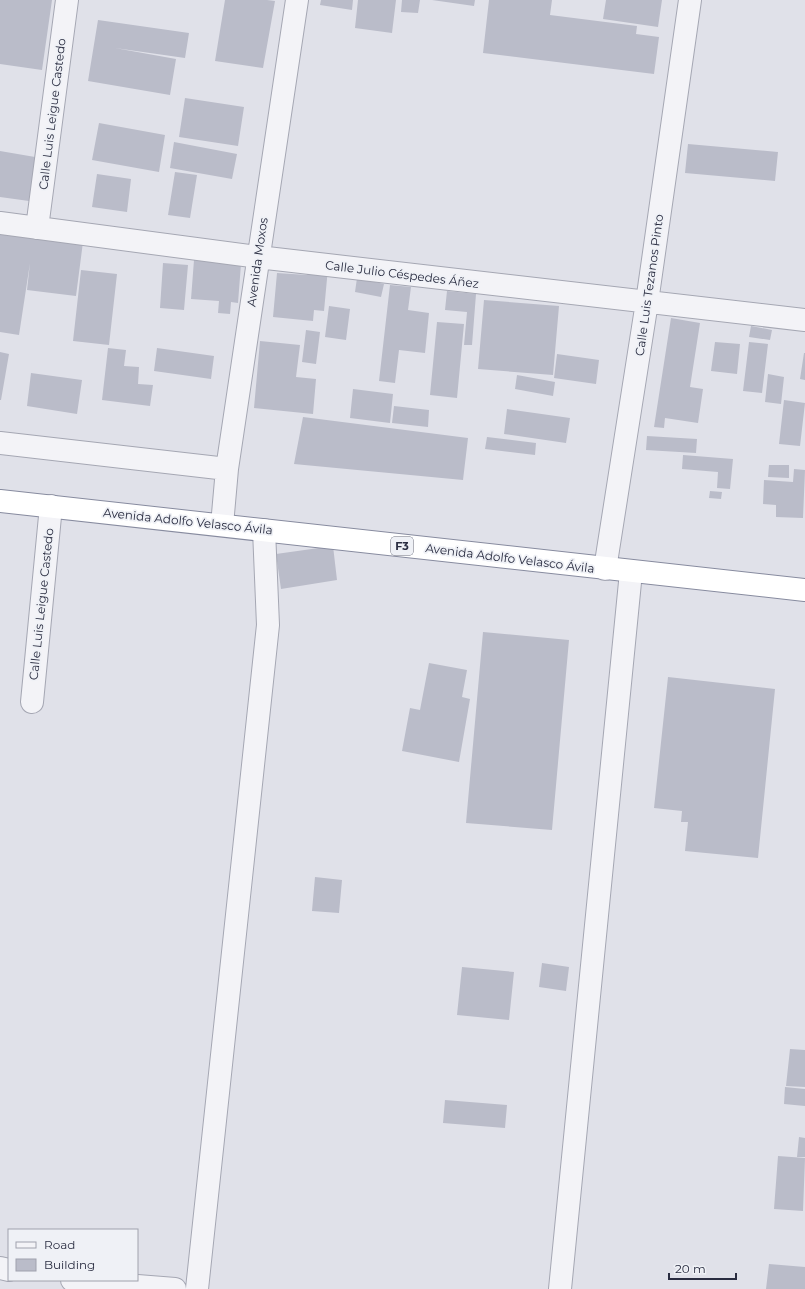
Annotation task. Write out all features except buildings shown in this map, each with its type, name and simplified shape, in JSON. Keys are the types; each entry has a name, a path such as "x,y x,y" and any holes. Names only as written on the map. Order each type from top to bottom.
{"highway":[{"name":"Avenida Adolfo Velasco Ávila","path":"0,501 631,572 805,590"}],"street":[{"name":"Calle Luis Leigue Castedo","path":"37,228 67,0"},
{"name":"Avenida Moxos","path":"222,525 227,469 297,0"},
{"name":"Calle Luis Tezanos Pinto","path":"605,569 647,302 690,0"},
{"name":"Calle Julio Céspedes Áñez","path":"0,223 258,257 805,320"},
{"path":"0,443 227,469"},
{"name":"Calle Luis Leigue Castedo","path":"32,702 51,506"},
{"path":"197,1289 268,625 264,530"},
{"path":"560,1289 631,572"},
{"path":"82,1284 175,1289"}]}
